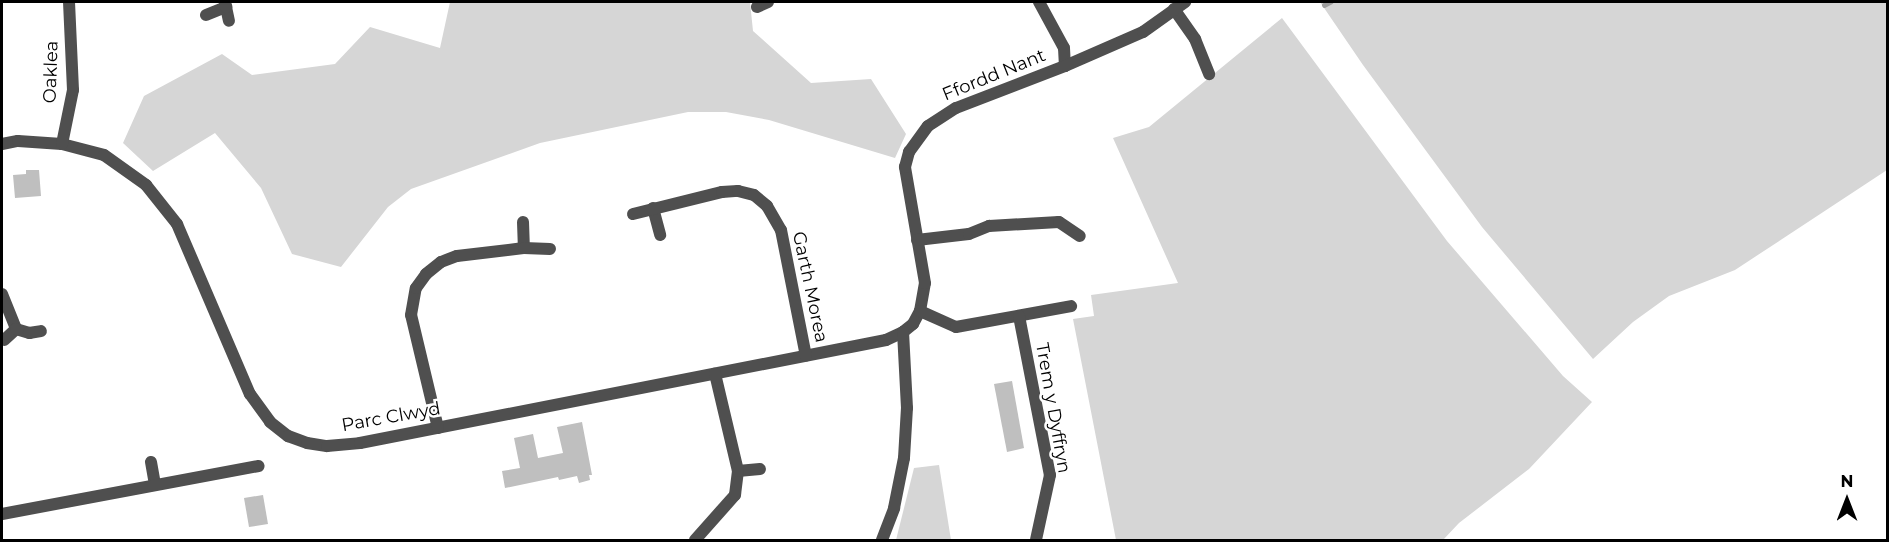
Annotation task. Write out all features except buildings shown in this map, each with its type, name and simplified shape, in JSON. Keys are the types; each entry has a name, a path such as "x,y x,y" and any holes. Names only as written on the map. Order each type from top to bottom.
{"street":[{"name":"Oaklea","path":"62,144 72,90 69,2"},
{"path":"1039,2 1064,48 1065,66"},
{"path":"206,15 225,4 229,21"},
{"name":"Ffordd Nant","path":"920,311 924,283 905,167 909,152 928,126 956,108 1065,66 1143,32 1181,4 1209,74"},
{"name":"Parc Clwyd","path":"2,144 18,141 62,144 104,155 146,185 177,224 250,394 270,422 288,436 327,446 360,443 806,356 886,340 903,332"},
{"name":"Garth Morea","path":"633,214 738,191 754,195 768,206 781,230 806,356"},
{"path":"653,208 660,235"},
{"path":"917,240 969,234 989,226 1059,216 1080,236"},
{"path":"523,222 524,248"},
{"path":"438,428 411,315 416,288 426,274 441,262 456,256 524,248 550,249"},
{"path":"2,294 16,328 29,333 41,331"},
{"path":"882,540 894,508 904,458 908,408 903,332 913,324 920,311 956,327 1071,306"},
{"name":"Trem y Dyffryn","path":"1019,316 1050,475 1036,540"},
{"path":"4,340 16,328"},
{"path":"695,540 735,495 738,471 715,374"},
{"path":"151,462 155,484"},
{"path":"2,514 259,466"},
{"path":"738,471 760,469"}],"shaded area":[{"path":"450,2 750,2 753,31 811,83 871,79 906,134 895,158 769,120 726,112 688,112 540,143 411,189 388,207 341,267 292,254 261,188 215,133 153,171 123,143 144,96 222,54 252,75 335,64 370,27 440,48"},
{"path":"1320,2 1887,2 1887,170 1735,270 1669,296 1633,322 1593,359 1482,227 1363,65"},
{"path":"1282,18 1447,241 1563,376 1592,402 1529,469 1459,523 1443,540 1116,540 1073,319 1094,316 1091,295 1178,283 1113,138 1149,127"},
{"path":"939,465 951,540 896,540 914,468"}],"waterway":[{"path":"1324,5 1330,2"}]}
